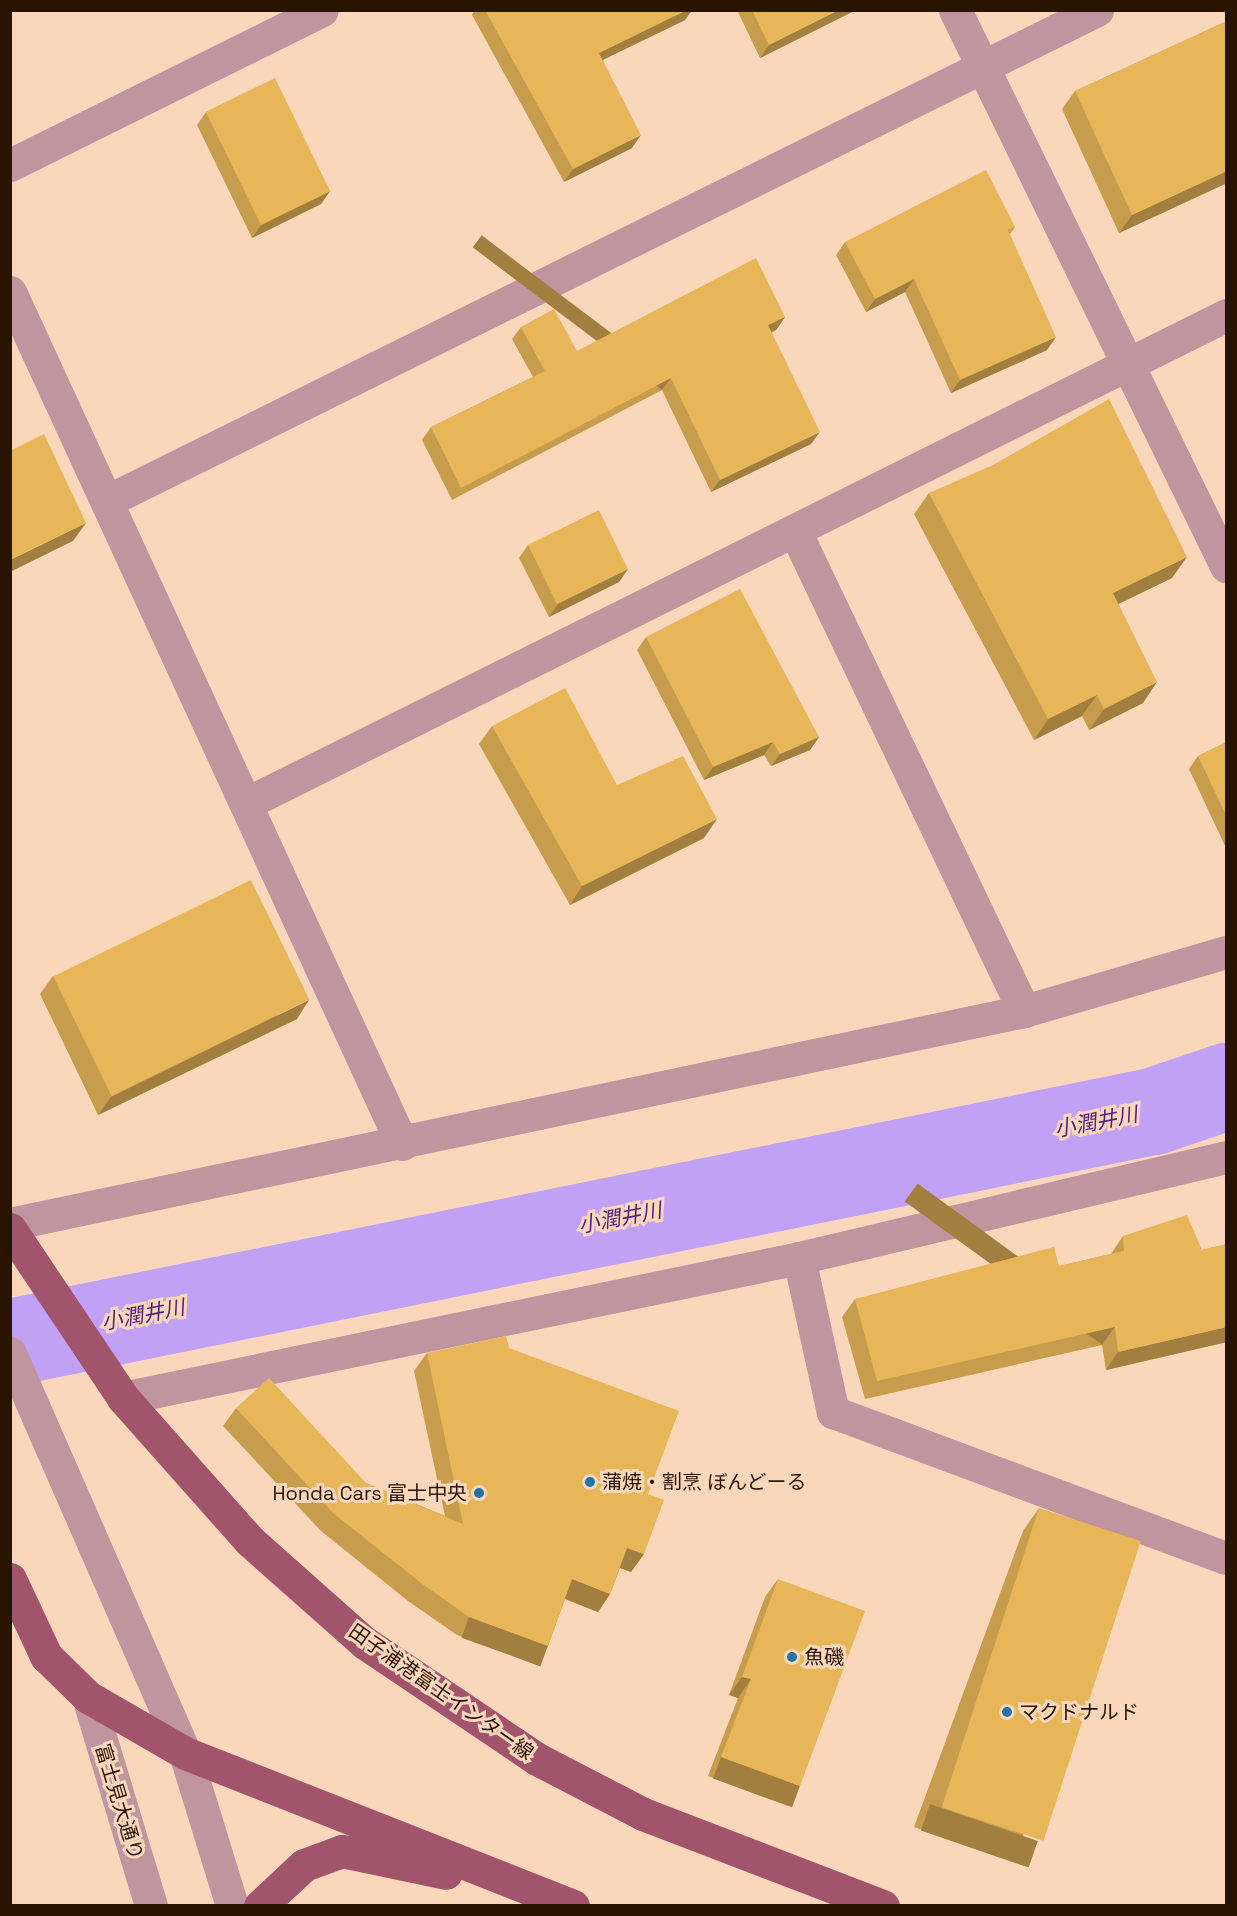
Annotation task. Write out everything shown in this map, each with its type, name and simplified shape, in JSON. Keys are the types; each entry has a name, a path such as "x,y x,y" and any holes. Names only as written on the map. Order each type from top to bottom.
{"main road":[{"name":"田子浦港富士インター線","path":"10,1229 123,1398 250,1541 365,1643 537,1759 643,1814 883,1905"},
{"path":"10,1579 46,1656 88,1698 185,1753 573,1905"},
{"path":"260,1905 304,1865 342,1851 533,1891"}],"street":[{"path":"10,165 322,10"},
{"path":"955,10 1227,566"},
{"path":"109,500 1097,10"},
{"path":"10,292 249,802 402,1144"},
{"path":"249,802 796,533 1128,363 1227,315"},
{"path":"796,533 1024,1011"},
{"path":"10,1224 402,1144 1024,1011 1227,952"},
{"path":"123,1398 799,1258 1227,1157"},
{"path":"799,1258 833,1412 1227,1558"},
{"path":"10,1353 185,1753 232,1905"},
{"name":"富士見大通り","path":"88,1698 151,1905"}],"building":[{"path":"485,10 687,10 599,53 641,135 573,169"},
{"path":"752,10 839,10 769,45"},
{"path":"1227,21 1227,171 1132,215 1075,91"},
{"path":"275,78 330,191 261,225 206,112"},
{"path":"986,170 1015,227 1008,230 1056,337 960,380 914,279 875,299 845,242"},
{"path":"756,258 785,317 768,325 820,432 720,480 671,378 461,488 431,427 545,371 521,327 554,309 577,351"},
{"path":"1109,399 1187,557 1113,593 1157,682 1104,709 1097,695 1048,719 929,493 993,465"},
{"path":"44,434 86,523 10,560 10,451"},
{"path":"599,510 628,569 557,604 528,545"},
{"path":"740,589 819,737 780,754 773,742 713,767 646,637"},
{"path":"565,688 617,785 683,756 717,819 582,886 492,726"},
{"path":"1227,742 1227,817 1198,756"},
{"path":"251,880 309,1000 112,1096 53,976"},
{"path":"1187,1215 1202,1250 1227,1244 1227,1327 1118,1352 1115,1327 877,1381 855,1299 1054,1247 1059,1266 1124,1251 1123,1236"},
{"path":"506,1336 509,1348 679,1411 648,1494 664,1500 644,1554 627,1548 610,1594 572,1579 548,1646 469,1617 421,1583 333,1513 236,1408 269,1378 366,1483 463,1524 427,1353"},
{"path":"1039,1508 1141,1541 1043,1841 942,1808"},
{"name":"魚磯","path":"778,1579 865,1611 800,1786 721,1757 751,1679 742,1677"}],"waterway":[{"name":"小潤井川","path":"10,1342 1153,1111 1226,1086"}],"place":[{"name":"蒲焼・割烹 ぼんどーる","path":"590,1482"},
{"name":"Honda Cars 富士中央","path":"479,1493"},
{"name":"魚磯","path":"792,1657"},
{"name":"マクドナルド","path":"1007,1712"}]}
